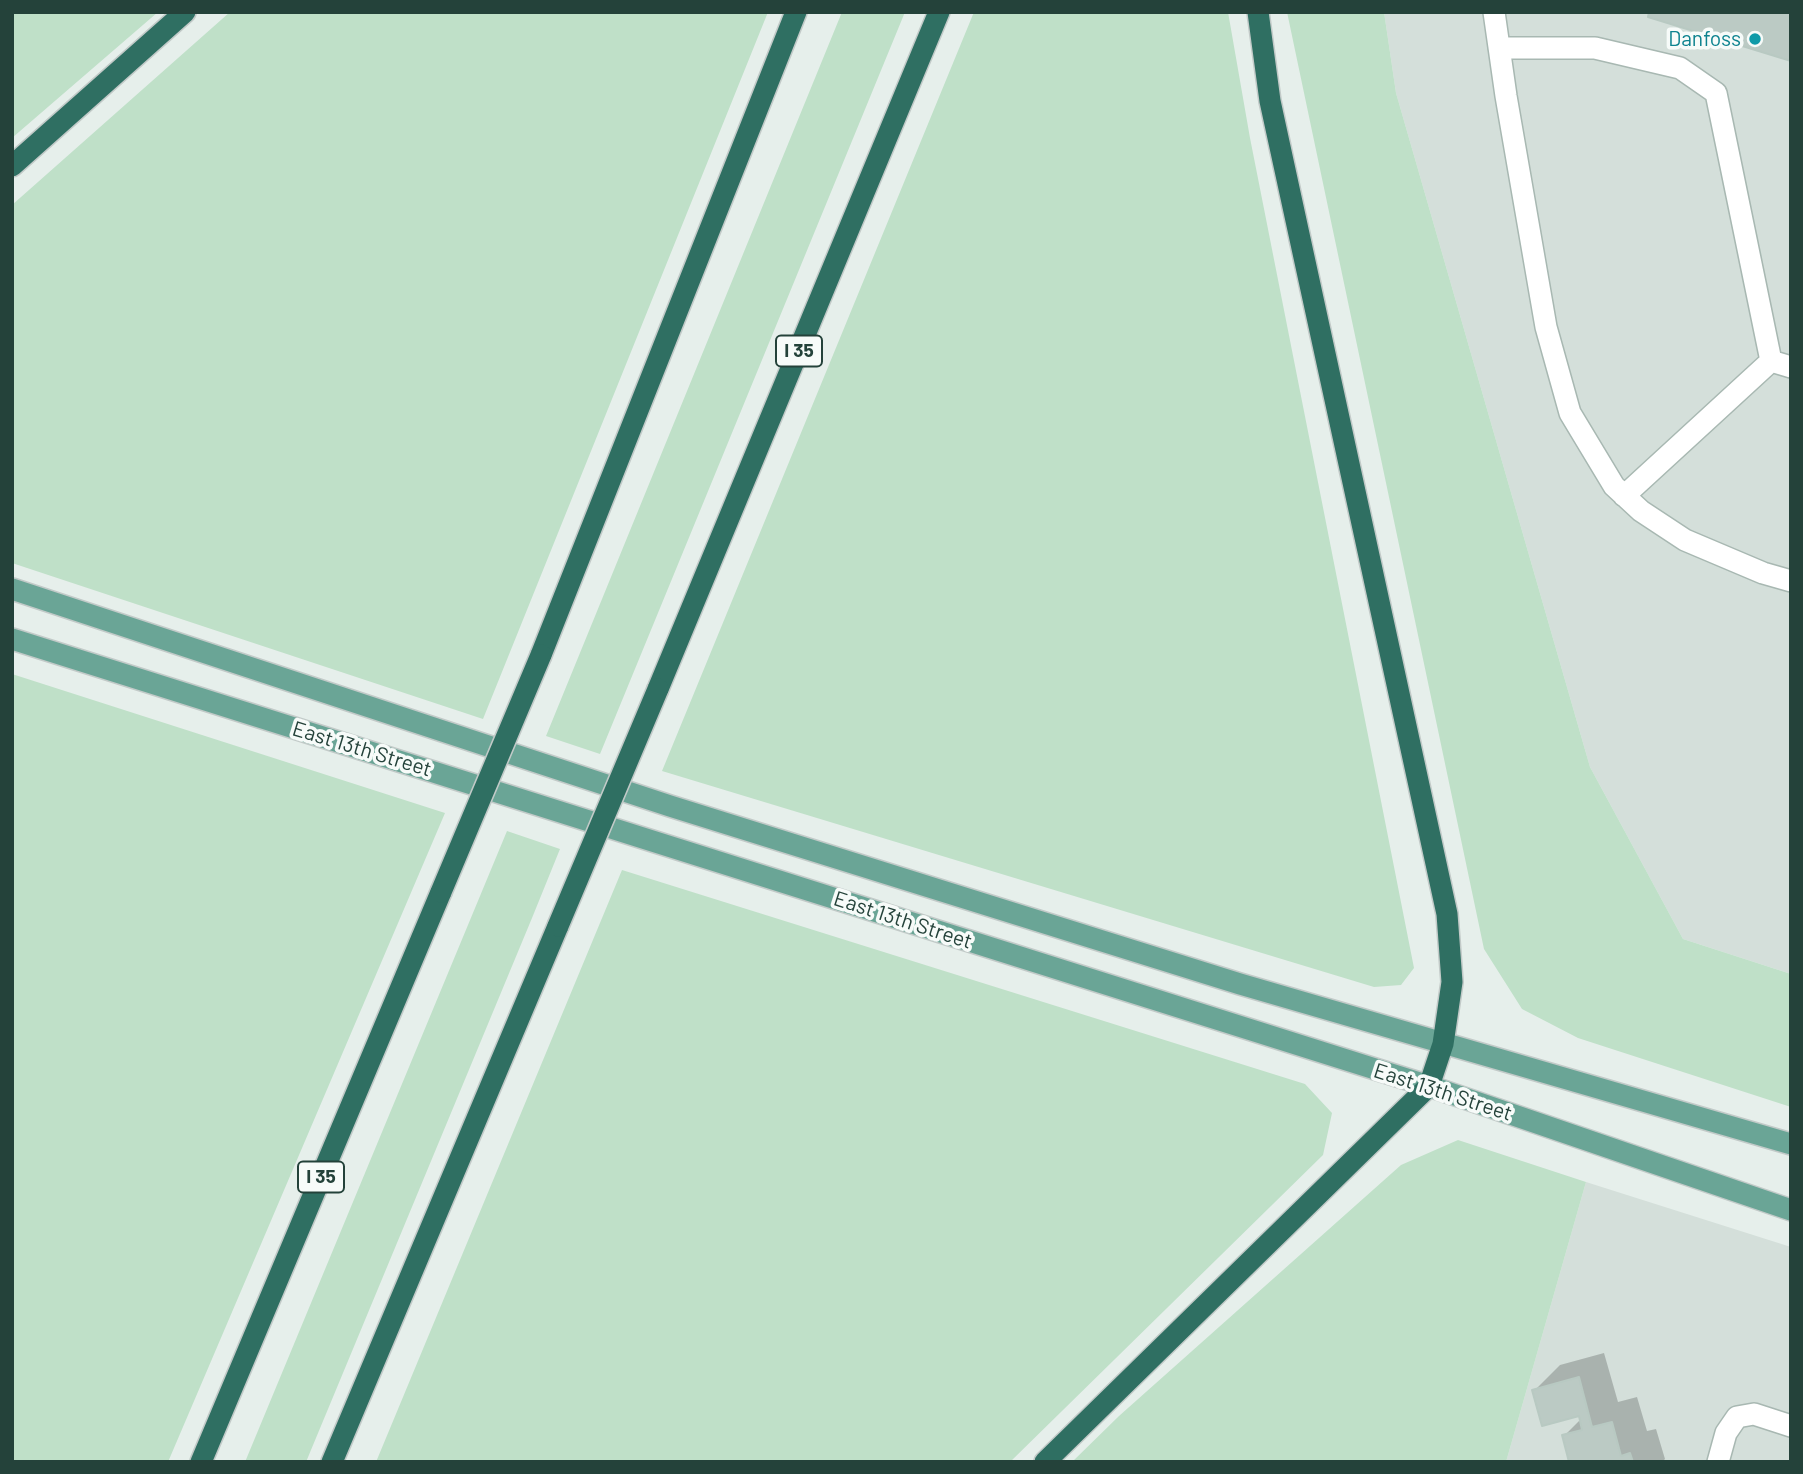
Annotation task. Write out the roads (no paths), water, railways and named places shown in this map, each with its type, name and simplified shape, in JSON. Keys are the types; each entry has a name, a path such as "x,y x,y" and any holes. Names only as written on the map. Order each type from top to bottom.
{"highway":[{"path":"12,166 185,12"},
{"name":"I 35","path":"201,1462 541,655 796,12"},
{"name":"I 35","path":"332,1462 658,689 939,12"},
{"path":"1045,1462 1429,1086 1443,1044 1452,982 1447,914 1273,114 1258,12"}],"main road":[{"name":"East 13th Street","path":"12,589 670,806 1227,980 1791,1144"},
{"name":"East 13th Street","path":"12,639 1429,1086 1791,1210"}],"lane":[{"path":"1494,12 1546,327 1570,413 1614,486 1641,511 1685,540 1763,573 1791,581"},
{"path":"1499,48 1595,48 1679,68 1716,93 1781,364 1624,496"},
{"path":"1718,1462 1726,1433 1737,1417 1754,1414 1791,1426"}],"place":[{"name":"Danfoss","path":"1755,39"}]}
